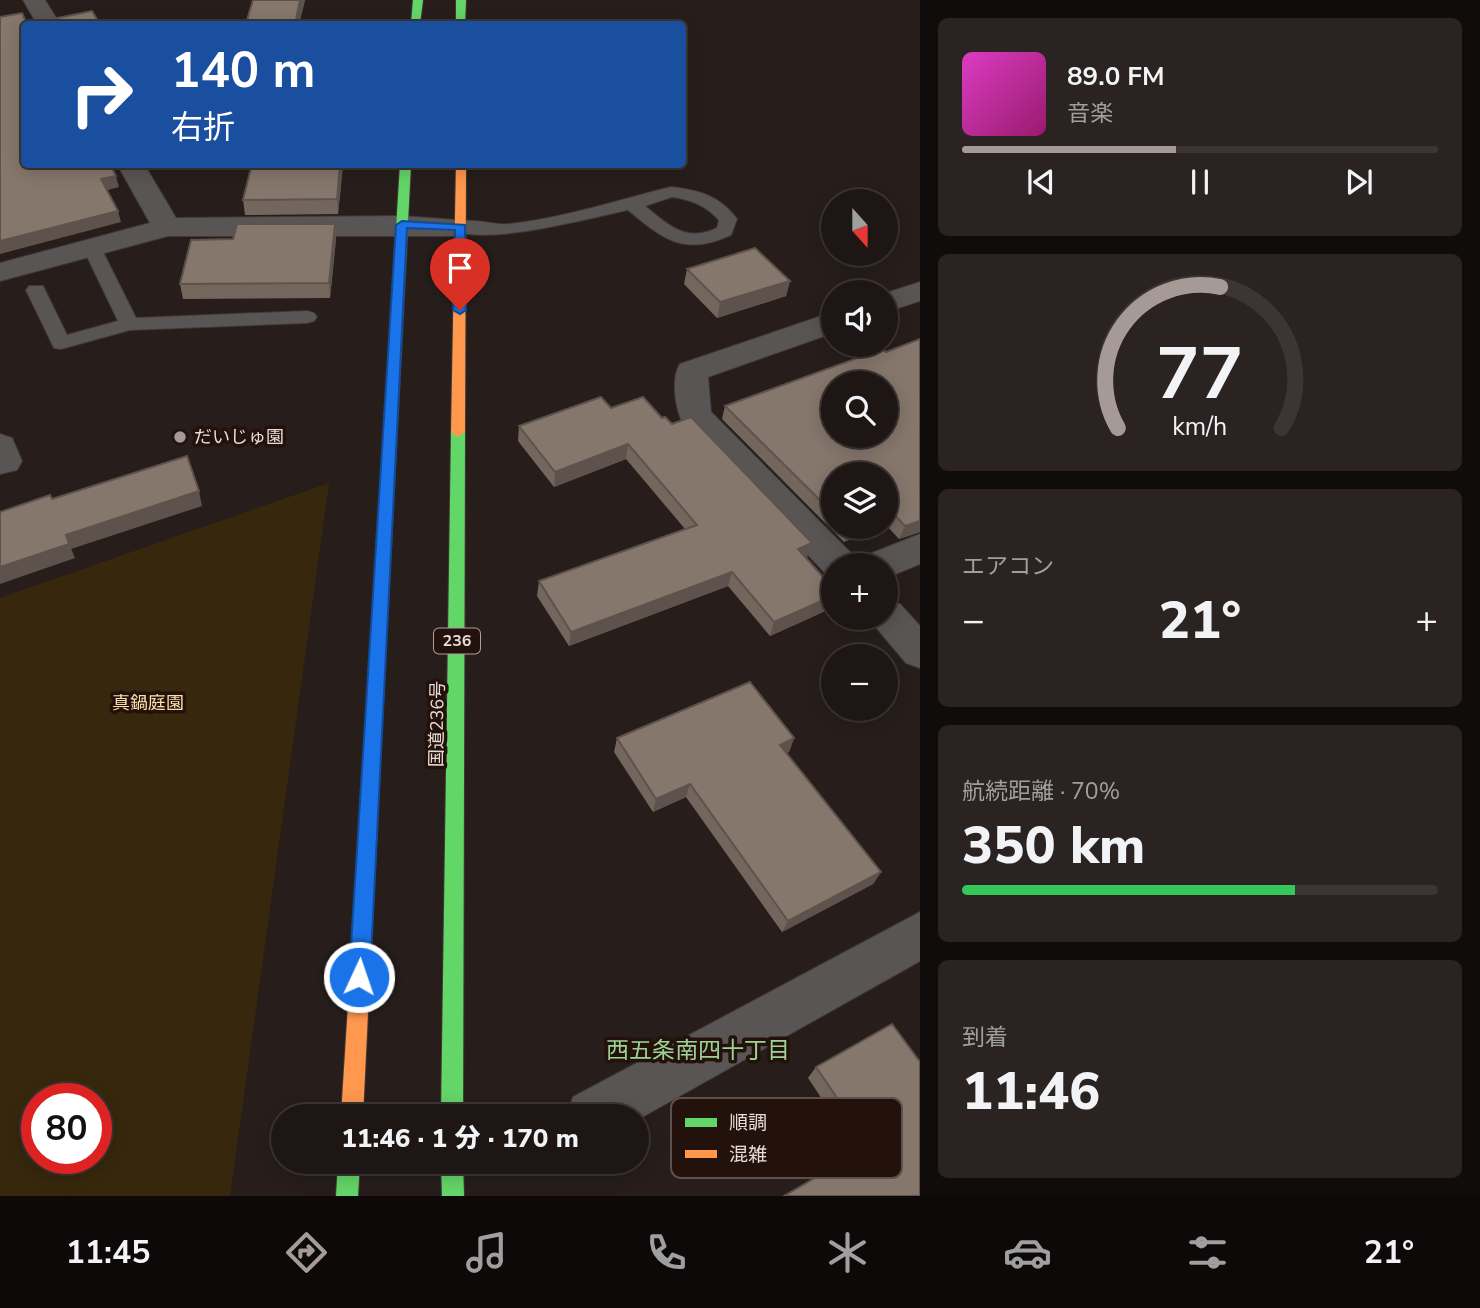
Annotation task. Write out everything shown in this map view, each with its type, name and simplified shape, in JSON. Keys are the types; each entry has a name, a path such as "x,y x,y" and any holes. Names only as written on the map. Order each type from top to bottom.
{"highway":[{"path":"416,21 418,0"},
{"path":"461,0 461,21"},
{"path":"353,1104 406,168"},
{"name":"国道236号","path":"452,1104 461,168"},
{"path":"347,1196 348,1174"},
{"path":"452,1174 453,1196"}],"street":[{"path":"34,0 46,21"},
{"path":"132,168 167,227"},
{"path":"0,272 167,227 461,227"},
{"path":"898,299 920,291"},
{"path":"821,325 691,371 695,415 828,553"},
{"path":"0,446 5,461 0,462"},
{"path":"898,557 920,548"},
{"path":"898,628 920,652"},
{"path":"614,1104 920,935"}],"lane":[{"path":"461,227 507,230 632,204"},
{"path":"92,247 129,324"},
{"path":"36,290 61,343 129,324 307,317"}],"green space":[{"name":"真鍋庭園","path":"329,483 230,1196 0,1196 0,598"}],"building":[{"path":"253,0 300,0 296,20 247,20"},
{"path":"92,11 98,21 42,21"},
{"path":"22,13 26,21 21,21 21,168 112,168 116,176 101,179 118,211 0,241 0,17"},
{"path":"251,168 340,168 337,199 243,200"},
{"path":"237,224 335,224 329,283 180,284 191,240 233,239"},
{"path":"755,248 790,281 720,302 687,269"},
{"path":"920,339 920,521 905,526 898,518 898,462 821,462 821,501 725,406 821,371 821,448 898,448 898,371 821,371 860,357 898,357 898,347"},
{"path":"601,397 611,408 643,397 662,418 665,417 672,424 691,417 812,543 798,549 821,575 821,601 774,622 732,572 571,632 539,581 697,525 628,444 555,472 519,426"},
{"path":"187,456 199,491 66,535 69,544 0,567 0,512 50,495 52,499"},
{"path":"750,682 794,738 780,745 881,872 788,921 690,784 656,799 617,738"},
{"path":"892,1024 920,1062 920,1196 784,1196 815,1178 902,1178 902,1098 837,1098 816,1067"}],"traffic: fast":[{"path":"416,21 418,0"},
{"path":"461,0 461,21"},
{"path":"375,704 406,168"},
{"path":"452,1104 458,432"},
{"path":"347,1196 348,1174"},
{"path":"452,1174 453,1196"}],"traffic: slow":[{"path":"458,432 461,168"},
{"path":"353,1104 375,704"}],"place":[{"name":"だいじゅ園","path":"180,437"}],"district":[{"name":"西五条南四十丁目","path":"698,1050"}],"route":[{"path":"359,977 402,225 461,227 460,310"}]}
